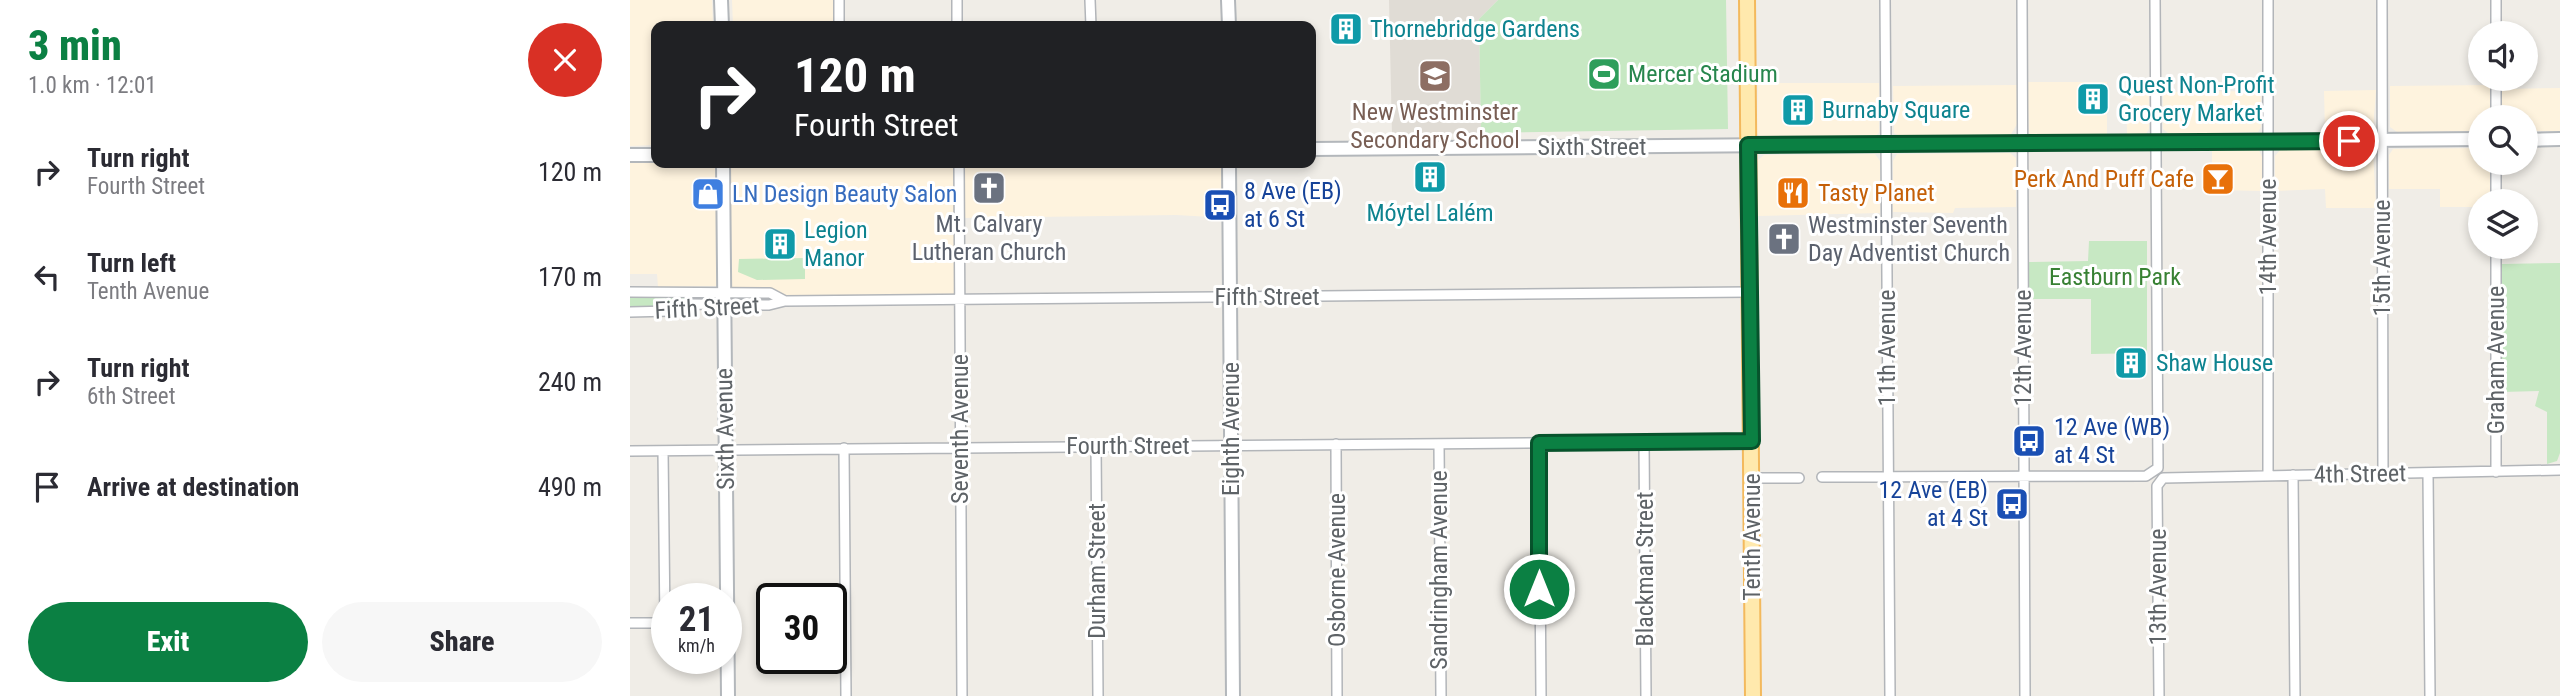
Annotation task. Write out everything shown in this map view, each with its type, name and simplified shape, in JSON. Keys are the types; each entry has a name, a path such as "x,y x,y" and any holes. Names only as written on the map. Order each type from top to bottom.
{"main road":[{"name":"Tenth Avenue","path":"1747,0 1753,696"}],"street":[{"path":"722,0 722,21"},
{"path":"839,0 839,21"},
{"path":"957,0 957,21"},
{"path":"1090,0 1091,21"},
{"path":"1228,0 1228,21"},
{"name":"11th Avenue","path":"1885,0 1890,696"},
{"name":"12th Avenue","path":"2022,0 2025,696"},
{"name":"13th Avenue","path":"2155,0 2159,696"},
{"name":"14th Avenue","path":"2268,0 2268,475"},
{"name":"15th Avenue","path":"2382,0 2383,474"},
{"path":"2496,0 2496,21"},
{"name":"Sixth Street","path":"1316,149 2468,139"},
{"path":"2538,139 2560,139"},
{"path":"630,155 651,155"},
{"name":"Sixth Avenue","path":"723,168 727,583"},
{"name":"Seventh Avenue","path":"959,168 962,696"},
{"name":"Eighth Avenue","path":"1229,168 1233,696"},
{"name":"Graham Avenue","path":"2496,259 2496,472"},
{"name":"Fifth Street","path":"630,292 723,298 769,305 785,301 1750,292"},
{"name":"Fifth Street","path":"630,312 670,312 691,304 723,298"},
{"name":"Fourth Street","path":"630,451 1752,441"},
{"name":"Blackman Street","path":"1644,442 1646,696"},
{"path":"1539,443 1541,696"},
{"name":"Osborne Avenue","path":"1336,444 1337,696"},
{"name":"Sandringham Avenue","path":"1439,444 1440,696"},
{"name":"Durham Street","path":"1096,446 1098,696"},
{"path":"844,448 846,696"},
{"path":"663,451 665,583"},
{"name":"4th Street","path":"1822,477 2428,474 2560,470"},
{"path":"2428,474 2430,696"},
{"path":"2293,475 2295,696"},
{"path":"1752,478 1799,478"},
{"path":"630,624 651,623"},
{"name":"Sixth Avenue","path":"728,674 728,696"}],"shaded area":[{"path":"630,0 712,0 713,21 651,21 651,145 630,146"},
{"path":"732,0 834,0 834,21 733,21"},
{"name":"New Westminster Secondary School","path":"1389,0 1498,0 1479,19 1481,133 1392,135"},
{"path":"2126,81 2149,81 2149,129 2146,134 2127,134"},
{"path":"2027,82 2107,82 2107,135 2034,136 2029,133"},
{"path":"1758,83 1879,83 1879,133 1874,137 1761,138 1757,133"},
{"path":"2017,85 2017,124 2010,136 1900,137 1894,133 1893,86"},
{"path":"2468,85 2468,91 2491,91 2491,105 2468,105 2468,131 2397,132 2390,127 2390,86"},
{"path":"2538,88 2560,88 2560,131 2538,131 2538,105 2502,105 2502,91 2538,91"},
{"path":"2376,90 2373,130 2325,132 2324,91"},
{"path":"2261,91 2261,127 2258,132 2169,134 2163,129 2163,92"},
{"path":"2468,148 2468,175 2491,175 2492,189 2468,189 2468,207 2440,207 2440,189 2389,189 2389,155 2393,149"},
{"path":"2281,149 2373,150 2376,208 2326,208 2325,189 2275,191 2275,156"},
{"path":"2212,150 2259,150 2262,157 2262,191 2212,190"},
{"path":"2010,153 2016,158 2016,207 1955,208 1953,213 1893,212 1893,161 1897,154"},
{"path":"1875,154 1880,161 1880,213 1758,216 1758,160 1764,155"},
{"path":"630,163 651,163 651,168 716,168 717,286 658,287 657,274 630,274"},
{"path":"723,168 1229,168 1229,218 1176,215 959,218 959,299 785,301 770,293 723,292"}],"green space":[{"name":"Mercer Stadium","path":"1498,0 1726,0 1728,129 1481,133 1479,19"},
{"name":"Eastburn Park","path":"2089,241 2147,241 2147,353 2091,354 2091,299 2028,299 2028,262 2088,261"},
{"path":"805,258 805,279 757,280 738,272 739,259"},
{"path":"2560,263 2560,453 2557,461 2547,464 2547,412 2535,406 2539,391 2502,392 2502,264"},
{"path":"710,295 668,307 630,308 630,296"}],"place":[{"name":"Thornebridge Gardens","path":"1346,29"},
{"name":"Mercer Stadium","path":"1604,74"},
{"name":"New Westminster Secondary School","path":"1435,76"},
{"name":"Quest Non-Profit Grocery Market","path":"2093,99"},
{"name":"Burnaby Square","path":"1798,110"},
{"name":"Móytel Lalém","path":"1430,177"},
{"name":"Perk And Puff Cafe","path":"2218,179"},
{"name":"Mt. Calvary Lutheran Church","path":"989,188"},
{"name":"Tasty Planet","path":"1793,193"},
{"name":"LN Design Beauty Salon","path":"708,194"},
{"name":"8 Ave (EB) at 6 St","path":"1220,205"},
{"name":"Westminster Seventh Day Adventist Church","path":"1784,239"},
{"name":"Legion Manor","path":"780,244"},
{"name":"Shaw House","path":"2131,363"},
{"name":"12 Ave (WB) at 4 St","path":"2029,441"},
{"name":"12 Ave (EB) at 4 St","path":"2012,504"}],"route":[{"path":"1539,589 1539,443 1752,441 1748,145 2349,141"}]}
